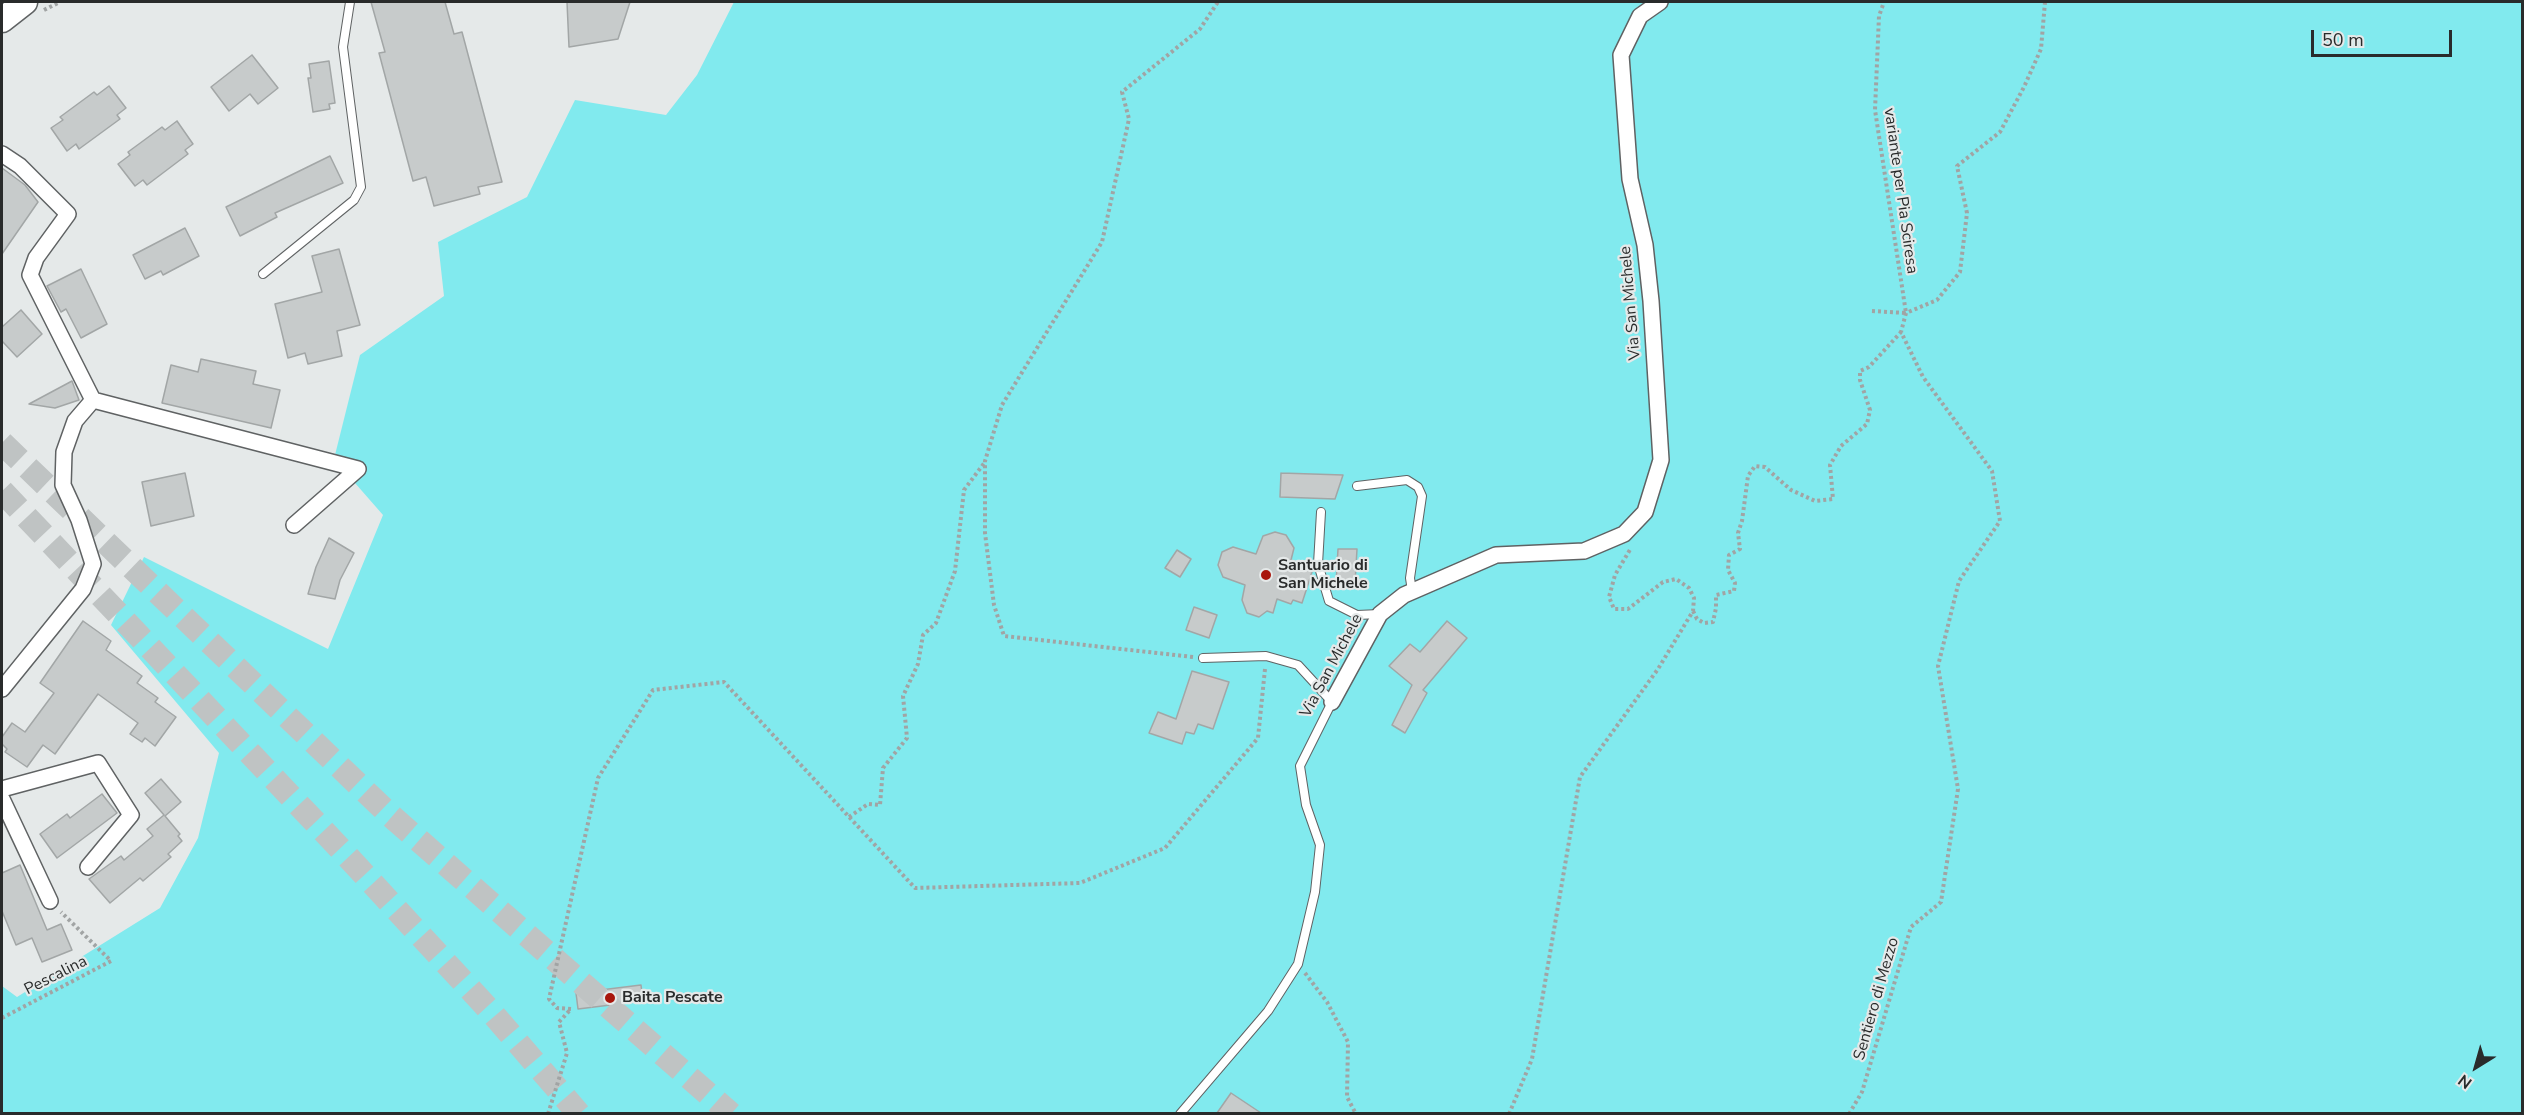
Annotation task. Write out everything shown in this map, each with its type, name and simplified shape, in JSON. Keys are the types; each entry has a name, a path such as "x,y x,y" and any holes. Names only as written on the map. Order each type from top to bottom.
{"main road":[{"path":"2,20 25,2"}],"street":[{"name":"Via San Michele","path":"1332,702 1380,614 1412,591 1496,555 1584,551 1624,534 1645,512 1661,460 1651,301 1645,245 1630,179 1621,55 1640,16 1660,2"},
{"path":"2,154 20,166 68,214 36,258 30,275 93,400 358,469 294,525"},
{"path":"2,688 83,589 93,564 79,520 63,485 64,452 75,421 93,400"},
{"path":"2,789 98,763 131,815 88,867"},
{"path":"2,799 50,901"}],"lane":[{"path":"263,274 354,200 361,187 343,47 350,2"},
{"path":"1357,486 1407,480 1418,487 1422,496 1422,512 1414,540 1410,578 1412,591"},
{"path":"1321,512 1318,564 1329,601 1357,615 1380,614"},
{"path":"1203,658 1266,656 1298,665 1332,702"},
{"name":"Via San Michele","path":"1180,1113 1268,1011 1298,964 1315,892 1320,845 1306,805 1300,766 1332,702"}],"path":[{"path":"1203,658 1004,636 994,605 985,533 985,461 1002,405 1102,242 1129,119 1122,92 1200,29 1218,2"},
{"name":"variante per Pia Sciresa","path":"1884,2 1879,16 1875,110 1906,313"},
{"path":"1872,311 1906,313 1937,300 1960,272 1967,213 1958,166 2000,132 2024,87 2041,50 2045,2"},
{"path":"1693,611 1704,623 1713,622 1716,594 1734,591 1735,583 1728,570 1729,555 1740,549 1738,533 1742,521 1748,476 1755,466 1765,467 1791,490 1815,501 1833,499 1830,465 1841,446 1867,424 1870,410 1860,371 1869,367 1901,332 1906,313"},
{"name":"Sentiero di Mezzo","path":"1849,1113 1862,1092 1911,927 1941,902 1958,789 1938,666 1959,581 2000,521 1992,471 1923,377 1901,332"},
{"path":"849,817 868,804 880,805 883,768 907,738 903,696 918,664 923,635 936,623 955,571 964,490 985,461"},
{"path":"1509,1113 1532,1059 1580,777 1658,669 1693,611 1694,598 1689,588 1676,579 1663,582 1628,609 1614,609 1609,597 1612,586 1632,545 1624,534"},
{"path":"548,1113 567,1053 560,1022 571,1009 557,1008 549,999 598,778 652,690 724,682 915,888 1080,883 1165,848 1258,738 1266,656"},
{"name":"Pescalina","path":"2,1017 111,961 50,901"},
{"path":"1298,964 1327,1002 1348,1042 1347,1097 1356,1113"}],"shaded area":[{"path":"734,2 2522,2 2522,1113 2,1113 2,986 17,997 160,908 198,838 219,753 111,625 144,557 328,649 383,515 334,459 360,355 444,296 438,242 527,197 575,100 666,115 697,75"}],"building":[{"path":"371,2 445,2 454,34 462,32 502,182 478,187 480,194 434,206 426,177 413,181 379,53 385,52"},
{"path":"567,2 630,2 618,39 569,47"},
{"path":"252,55 278,88 258,104 250,94 229,111 211,87"},
{"path":"329,61 335,103 329,104 330,109 313,112 308,78 311,78 309,64"},
{"path":"109,86 126,108 117,115 120,119 79,149 76,144 67,151 51,128 63,120 60,117 94,92 97,95"},
{"path":"177,121 193,144 185,150 188,154 147,185 143,180 135,186 118,164 130,155 128,152 162,127 165,130"},
{"path":"330,156 343,183 275,213 277,217 240,236 226,207"},
{"path":"2,168 25,185 38,202 2,254"},
{"path":"185,228 199,256 163,275 161,271 145,279 133,255"},
{"path":"339,249 360,325 337,331 342,356 308,364 305,353 288,358 275,304 322,292 312,256"},
{"path":"81,269 107,324 81,338 66,309 61,312 47,286"},
{"path":"21,310 42,334 17,357 2,341 2,327"},
{"path":"201,359 256,371 253,384 280,390 271,428 162,403 171,365 198,372"},
{"path":"72,381 79,400 55,408 29,404"},
{"path":"185,473 194,516 151,526 142,482"},
{"path":"1281,473 1343,475 1335,499 1280,497"},
{"name":"Santuario di San Michele","path":"1275,532 1286,535 1294,548 1291,560 1303,564 1302,568 1312,572 1302,603 1293,600 1291,604 1277,599 1273,613 1267,611 1259,617 1247,613 1242,600 1245,585 1223,577 1218,565 1222,552 1233,547 1256,554 1263,536"},
{"path":"329,538 354,553 340,580 335,599 308,594 316,567"},
{"path":"1338,549 1357,549 1355,584 1336,584"},
{"path":"1177,550 1191,559 1180,577 1165,568"},
{"path":"1194,607 1217,615 1209,638 1186,630"},
{"path":"83,621 111,641 106,650 142,676 137,683 158,698 155,702 176,717 155,746 145,738 142,742 130,734 138,723 98,694 55,754 43,745 27,767 5,752 7,749 2,744 2,737 12,723 25,732 54,693 40,683"},
{"path":"1447,621 1467,638 1423,690 1427,693 1405,733 1392,725 1412,685 1389,666 1410,644 1420,652"},
{"path":"1192,671 1229,682 1213,729 1198,724 1194,734 1186,732 1182,744 1149,733 1158,712 1176,719"},
{"path":"161,779 181,802 165,816 180,834 178,836 182,841 168,854 171,857 143,881 140,878 110,903 89,879 121,856 124,860 153,836 147,829 164,815 145,793"},
{"path":"102,794 117,813 57,858 40,834 67,814 70,818"},
{"path":"20,865 47,930 61,924 72,950 42,962 32,938 16,945 2,911 2,873"},
{"name":"Baita Pescate","path":"641,985 643,1001 578,1009 576,993"},
{"path":"1231,1093 1261,1113 1217,1113"}],"tunnel":[{"path":"2,443 390,815 731,1114"},
{"path":"2,491 348,857 493,1014 579,1114"}],"place":[{"name":"Santuario di San Michele","path":"1266,575"},
{"name":"Baita Pescate","path":"610,998"}]}
